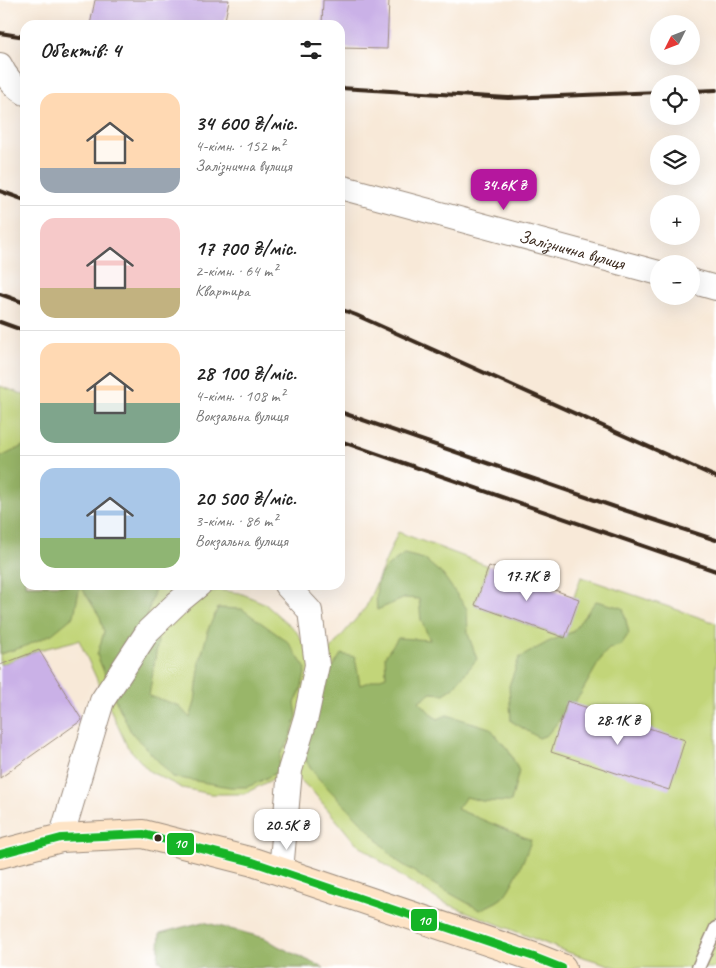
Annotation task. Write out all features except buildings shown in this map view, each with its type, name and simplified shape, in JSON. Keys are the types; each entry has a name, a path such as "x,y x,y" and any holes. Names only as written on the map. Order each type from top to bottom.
{"main road":[{"path":"0,854 61,838 143,834 253,862 562,968"}],"street":[{"path":"0,66 5,76 20,89"},
{"name":"Залізнична вулиця","path":"345,187 650,271"},
{"path":"700,284 716,288"},
{"path":"61,838 102,701 148,631 193,590"},
{"path":"281,871 290,770 306,717 317,665 310,611 291,590"}],"lane":[{"path":"698,968 716,928"}],"green space":[{"path":"0,386 20,393 20,590 174,590 166,614 217,590 240,593 264,603 296,631 317,665 366,607 398,532 489,566 475,605 564,638 581,577 716,623 716,968 619,968 567,952 440,901 399,875 354,841 314,793 290,770 244,794 211,794 182,788 149,771 127,746 79,640 39,650 0,665"},
{"path":"20,448 20,590 79,590 74,616 52,634 23,647 0,654 0,456"},
{"path":"404,554 424,559 443,575 467,609 468,634 477,659 453,688 444,694 431,693 419,701 438,719 447,715 490,728 509,751 519,771 511,802 482,801 466,797 457,809 531,840 518,871 505,894 502,898 480,910 428,881 396,860 318,778 306,761 304,743 320,689 341,654 355,657 360,685 386,676 385,656 398,638 430,640 421,620 419,599 405,598 377,610 376,597 380,575 388,566"},
{"path":"83,590 154,590 147,615 158,641 149,696 179,706 190,718 195,702 200,661 209,627 218,608 242,609 288,642 306,669 301,690 295,703 297,716 289,741 281,753 277,772 247,787 230,787 173,777 131,732 115,699 97,655 104,632 100,617"},
{"path":"596,601 623,608 629,633 621,645 609,649 603,655 580,695 547,735 539,738 511,721 509,686 519,658 548,642 572,632"},
{"path":"203,922 265,938 324,968 172,968 158,960 160,933"}],"railway":[{"path":"0,33 20,36"},
{"path":"345,88 508,98 650,92"},
{"path":"700,91 716,90"},
{"path":"0,191 20,198"},
{"path":"0,294 20,301"},
{"path":"345,311 716,477"},
{"path":"0,322 20,329"},
{"path":"345,414 716,540"},
{"path":"345,443 716,571"}],"transit line":[{"name":"10","path":"0,854 61,838 143,834 253,862 562,968"}]}
